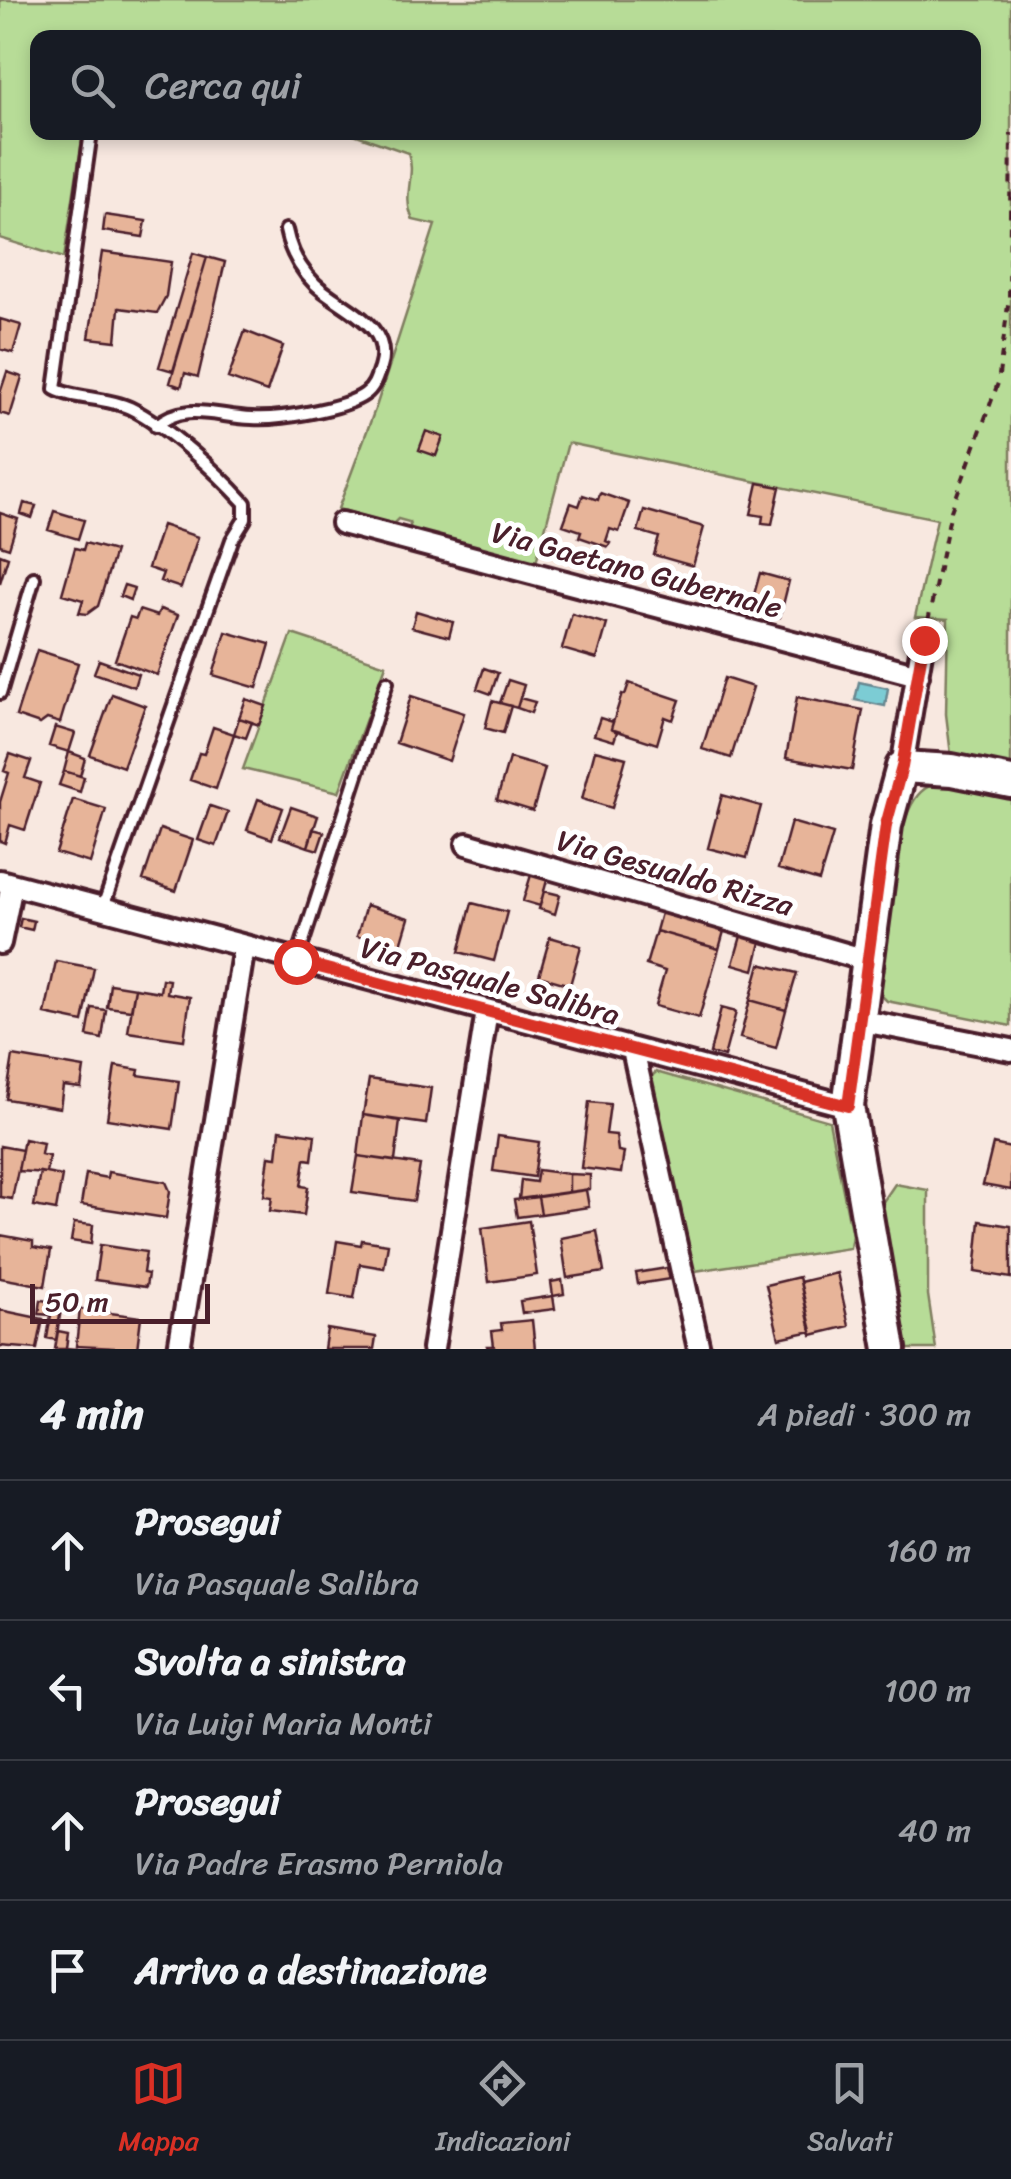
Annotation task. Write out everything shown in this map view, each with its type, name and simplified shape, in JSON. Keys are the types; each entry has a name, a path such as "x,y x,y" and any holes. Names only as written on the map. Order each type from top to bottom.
{"street":[{"name":"Via Gaetano Gubernale","path":"342,523 918,675"},
{"path":"890,1349 848,1106 886,825 902,767 924,640"},
{"path":"902,767 952,770 1011,782"},
{"name":"Via Gesualdo Rizza","path":"468,844 866,960"},
{"path":"0,943 6,883"},
{"name":"Via Pasquale Salibra","path":"6,883 848,1106"},
{"path":"179,1349 244,947"},
{"path":"433,1349 486,1011"},
{"path":"858,1020 1011,1050"},
{"path":"633,1050 699,1349"}],"lane":[{"path":"90,140 55,389 132,408 219,475 245,503 245,519 232,540 104,906"},
{"path":"156,426 167,416 186,411 283,418 365,394 376,381 383,358 382,340 368,324 314,283 298,262 286,230"},
{"path":"0,692 34,578"},
{"path":"296,961 387,682"}],"path":[{"path":"924,640 951,511 998,383 1009,298 1011,132"}],"green space":[{"path":"0,0 1011,0 1011,767 951,755 946,714 948,619 915,617 937,519 568,443 536,562 411,529 409,522 398,519 393,524 338,509 435,225 413,220 408,202 408,153 371,140 981,140 981,30 30,30 30,140 82,140 64,258 0,238"},
{"path":"292,634 386,665 339,792 243,769"},
{"path":"947,780 1011,793 1011,1026 887,1001 881,995 887,908 900,835 918,795"},
{"path":"656,1072 829,1121 852,1235 850,1248 688,1272 650,1078"},
{"path":"895,1184 928,1190 928,1295 936,1349 908,1349 880,1206"}],"water":[{"path":"859,682 888,688 885,706 855,700"}],"building":[{"path":"105,215 146,221 143,237 103,231"},
{"path":"102,252 171,262 166,296 157,313 119,308 116,341 89,338"},
{"path":"193,253 207,257 173,371 159,367"},
{"path":"207,257 225,262 198,377 185,373 181,387 170,383"},
{"path":"0,319 21,325 13,353 0,349"},
{"path":"245,331 283,346 267,392 228,378"},
{"path":"7,372 22,377 10,416 0,413 0,393"},
{"path":"426,431 443,437 436,456 419,450"},
{"path":"758,483 780,487 772,524 762,523 763,516 751,514"},
{"path":"600,493 629,503 619,532 610,529 608,547 579,537 581,531 563,525 571,503 579,506 583,495 598,500"},
{"path":"24,503 36,506 32,518 21,514"},
{"path":"644,510 704,527 693,566 654,555 659,537 638,531"},
{"path":"54,511 84,520 78,539 48,530"},
{"path":"0,513 18,519 9,548 0,545"},
{"path":"162,525 198,537 181,588 160,581 163,573 148,568"},
{"path":"85,543 115,551 98,606 87,614 79,613 83,600 62,594 75,548 83,550"},
{"path":"0,554 8,557 0,583"},
{"path":"760,573 789,581 780,617 750,609"},
{"path":"124,585 134,588 130,600 120,596"},
{"path":"160,609 178,615 157,675 115,660 130,617 136,619 139,610 157,616"},
{"path":"416,611 453,622 449,637 412,627"},
{"path":"572,614 607,624 597,659 562,649"},
{"path":"226,632 270,644 257,688 213,675"},
{"path":"37,650 78,663 60,723 47,719 40,724 16,716"},
{"path":"99,660 138,674 134,687 94,673"},
{"path":"484,668 498,673 491,694 477,689"},
{"path":"724,678 753,687 731,758 702,749"},
{"path":"508,680 524,685 517,708 500,703"},
{"path":"629,683 680,700 673,720 665,717 657,744 611,729"},
{"path":"112,694 145,706 123,767 90,755"},
{"path":"411,696 464,713 449,761 396,743"},
{"path":"797,697 863,710 852,770 786,758"},
{"path":"520,698 535,702 531,713 517,708"},
{"path":"246,699 266,706 259,725 239,718"},
{"path":"492,701 511,706 503,733 485,728"},
{"path":"239,718 252,722 246,738 234,734"},
{"path":"600,718 613,722 611,729 617,732 614,741 594,735"},
{"path":"55,727 75,733 69,752 49,746"},
{"path":"213,727 234,734 216,789 190,780"},
{"path":"595,750 626,758 612,808 582,799"},
{"path":"69,752 85,758 80,776 64,771"},
{"path":"10,754 31,761 25,778 40,783 25,830 10,825 5,843 0,841 0,802"},
{"path":"509,758 545,768 533,811 497,800"},
{"path":"64,771 84,777 80,792 59,785"},
{"path":"722,795 761,806 747,858 708,848"},
{"path":"73,799 106,809 90,863 56,853"},
{"path":"258,799 283,808 272,839 247,830"},
{"path":"210,806 228,812 216,846 198,840"},
{"path":"291,807 318,816 308,847 280,837"},
{"path":"791,822 833,834 819,881 778,869"},
{"path":"160,829 193,840 176,891 143,880"},
{"path":"313,829 324,832 318,850 308,847"},
{"path":"531,875 547,880 540,906 523,901"},
{"path":"544,891 560,895 555,914 539,909"},
{"path":"472,903 507,912 494,961 459,952"},
{"path":"366,905 409,918 400,948 357,936"},
{"path":"661,913 724,931 719,949 656,931"},
{"path":"21,918 34,921 32,930 19,927"},
{"path":"656,931 719,949 699,1018 655,1006 665,971 646,965"},
{"path":"741,936 761,942 754,970 733,964"},
{"path":"550,937 581,946 570,985 539,976"},
{"path":"56,961 94,968 83,1022 45,1014"},
{"path":"760,964 797,973 786,1010 750,1000"},
{"path":"162,979 169,980 167,993 190,997 184,1040 128,1032 135,988 160,992"},
{"path":"110,984 135,988 131,1010 107,1007"},
{"path":"750,1000 786,1010 776,1048 740,1038"},
{"path":"92,1008 106,1010 102,1039 87,1036"},
{"path":"721,1008 736,1012 724,1057 710,1053"},
{"path":"13,1056 84,1068 81,1088 63,1086 60,1108 6,1099"},
{"path":"115,1066 139,1070 138,1075 179,1081 172,1129 107,1119"},
{"path":"369,1079 431,1088 426,1124 363,1115"},
{"path":"589,1102 610,1104 606,1134 616,1135 618,1151 624,1152 621,1173 581,1168"},
{"path":"363,1115 400,1121 395,1161 358,1156"},
{"path":"280,1130 315,1135 312,1160 305,1159 301,1186 308,1187 304,1215 270,1211 272,1197 264,1196 269,1156 277,1157"},
{"path":"498,1136 539,1142 534,1177 493,1171"},
{"path":"24,1139 43,1143 41,1154 49,1156 46,1173 18,1171"},
{"path":"993,1144 1011,1148 1011,1190 983,1185"},
{"path":"0,1146 22,1150 12,1199 0,1197"},
{"path":"358,1156 420,1165 414,1201 352,1192"},
{"path":"538,1170 569,1174 569,1192 519,1199 521,1180 536,1182"},
{"path":"40,1172 62,1176 56,1210 34,1206"},
{"path":"108,1172 166,1182 170,1191 166,1218 81,1205 86,1174 107,1178"},
{"path":"569,1174 590,1175 590,1189 569,1192"},
{"path":"586,1190 589,1207 541,1214 538,1197"},
{"path":"538,1197 541,1214 517,1217 514,1200"},
{"path":"529,1221 537,1275 489,1282 482,1228"},
{"path":"980,1221 1011,1226 1011,1278 975,1272"},
{"path":"74,1223 93,1225 91,1244 71,1241"},
{"path":"597,1231 604,1272 567,1278 561,1238"},
{"path":"0,1235 33,1241 33,1247 51,1250 45,1286 0,1278"},
{"path":"362,1240 388,1244 384,1268 360,1264 354,1298 329,1294 337,1241 361,1245"},
{"path":"100,1245 146,1252 146,1287 95,1280"},
{"path":"667,1268 670,1279 638,1284 636,1273"},
{"path":"837,1273 849,1326 812,1335 800,1282"},
{"path":"799,1277 812,1331 779,1338 766,1285"},
{"path":"562,1280 564,1294 553,1296 551,1282"},
{"path":"553,1296 555,1309 522,1313 520,1301"},
{"path":"41,1300 62,1303 56,1340 47,1338 51,1315 39,1314"},
{"path":"80,1309 141,1317 137,1349 76,1346"},
{"path":"0,1310 43,1319 37,1349 0,1346"},
{"path":"532,1320 535,1349 488,1349 487,1346 494,1346 492,1331 502,1330 501,1323"},
{"path":"327,1329 376,1337 374,1349 324,1349"},
{"path":"58,1331 68,1333 66,1348 77,1349 55,1349"}],"route":[{"path":"296,961 848,1106 886,825 902,767 924,640"}]}
